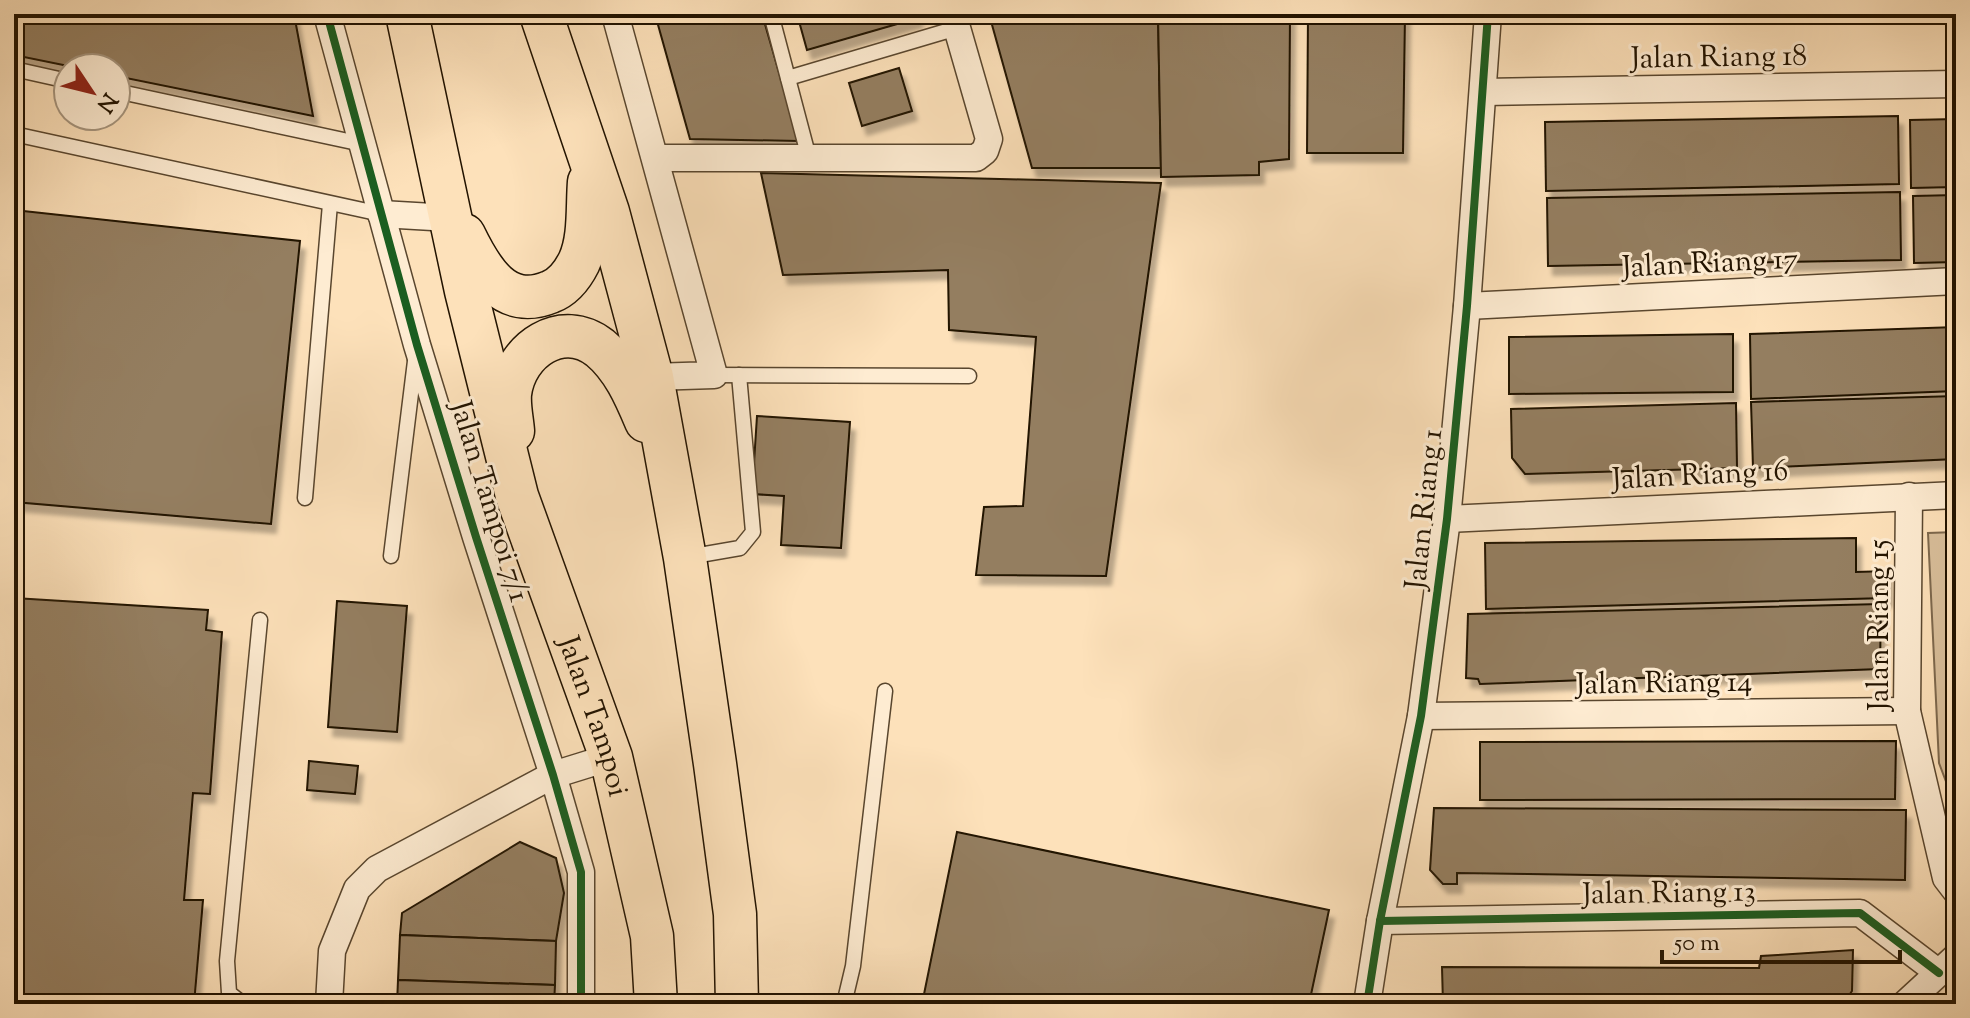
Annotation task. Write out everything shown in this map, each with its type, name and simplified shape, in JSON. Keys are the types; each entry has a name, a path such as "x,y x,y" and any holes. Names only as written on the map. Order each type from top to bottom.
{"main road":[{"name":"Jalan Tampoi","path":"407,14 447,207 517,496 611,757 652,936 656,1004"},
{"path":"541,14 608,212 652,377 685,558 735,914 737,1004"},
{"path":"447,207 477,262 493,281 520,297 536,298 555,290 569,278 580,261 585,237 590,161"},
{"path":"517,496 510,393 519,366 533,349 551,338 567,334 598,347 613,362 631,387 668,472"}],"street":[{"name":"Jalan Tampoi 7/1","path":"327,14 417,345 581,872 581,1004"},
{"path":"615,14 656,158 727,375 652,377"},
{"name":"Jalan Riang 1","path":"1367,1004 1380,921 1421,716 1447,519 1467,306 1488,14"},
{"path":"656,158 976,158 985,151 989,139 955,21"},
{"name":"Jalan Riang 18","path":"1484,92 1956,84"},
{"path":"381,214 447,207"},
{"name":"Jalan Riang 17","path":"1467,306 1956,281"},
{"name":"Jalan Riang 16","path":"1447,519 1956,495"},
{"name":"Jalan Riang 15","path":"1909,496 1907,711 1946,878 1956,891"},
{"name":"Jalan Riang 14","path":"1421,716 1907,711"},
{"path":"329,1004 332,951 357,889 377,869 553,775 611,757"},
{"name":"Jalan Riang 13","path":"1380,921 1860,913 1948,965"},
{"path":"1905,1004 1948,965"}],"lane":[{"path":"771,14 809,158"},
{"path":"788,78 955,21"},
{"path":"14,69 52,77"},
{"path":"132,94 362,144"},
{"path":"14,134 381,214"},
{"path":"305,498 330,204"},
{"path":"391,556 417,345"},
{"path":"685,558 740,548 753,532 727,375 969,376"},
{"path":"243,1004 229,993 227,961 260,620"},
{"path":"844,1004 853,966 885,691"}],"shaded area":[{"path":"1956,532 1956,808 1939,763 1928,533"}],"building":[{"path":"14,14 294,14 313,116 132,79 132,52 52,52 52,63 14,55"},
{"path":"655,14 762,14 799,141 690,139"},
{"path":"797,14 917,14 918,18 807,50"},
{"path":"989,14 1158,14 1161,168 1032,168"},
{"path":"1158,14 1290,14 1289,159 1259,162 1259,175 1161,177"},
{"path":"1308,14 1405,14 1403,153 1307,153"},
{"path":"899,68 912,111 862,126 849,83"},
{"path":"1898,116 1899,184 1546,191 1545,122"},
{"path":"1956,119 1956,187 1911,188 1910,120"},
{"path":"761,173 1161,183 1106,576 976,575 984,507 1023,506 1036,337 949,330 948,270 783,275"},
{"path":"1900,192 1901,260 1548,266 1547,198"},
{"path":"1956,195 1956,262 1914,263 1913,196"},
{"path":"14,210 300,241 271,524 14,502"},
{"path":"1956,327 1956,391 1751,399 1750,334"},
{"path":"1733,334 1733,392 1509,394 1509,337"},
{"path":"1956,396 1956,459 1753,468 1751,402"},
{"path":"1736,403 1737,468 1525,474 1512,458 1511,409"},
{"path":"757,416 850,422 841,548 781,545 784,496 752,494"},
{"path":"1856,538 1856,572 1887,571 1887,598 1486,609 1485,543"},
{"path":"14,598 208,610 206,630 222,632 210,794 193,793 184,900 203,900 194,1004 14,1004"},
{"path":"337,601 407,606 397,732 328,727"},
{"path":"1881,604 1880,669 1480,684 1478,679 1466,678 1468,614"},
{"path":"1896,741 1895,799 1480,800 1480,742"},
{"path":"309,761 358,766 355,794 307,790"},
{"path":"1434,808 1906,810 1905,880 1457,873 1457,884 1443,884 1430,870"},
{"path":"957,832 1329,910 1309,1004 922,1004"},
{"path":"520,842 556,858 564,893 556,941 400,935 402,913"},
{"path":"400,935 556,941 555,985 398,980"},
{"path":"1853,950 1852,991 1843,1004 1443,1004 1442,967 1759,968 1761,956"},
{"path":"398,980 555,985 554,1004 397,1004"}],"cycle path":[{"path":"327,14 417,345 581,872 581,1004"},
{"path":"1367,1004 1380,921 1421,716 1447,519 1467,306 1488,14"},
{"path":"1380,921 1860,913 1939,973"}]}
